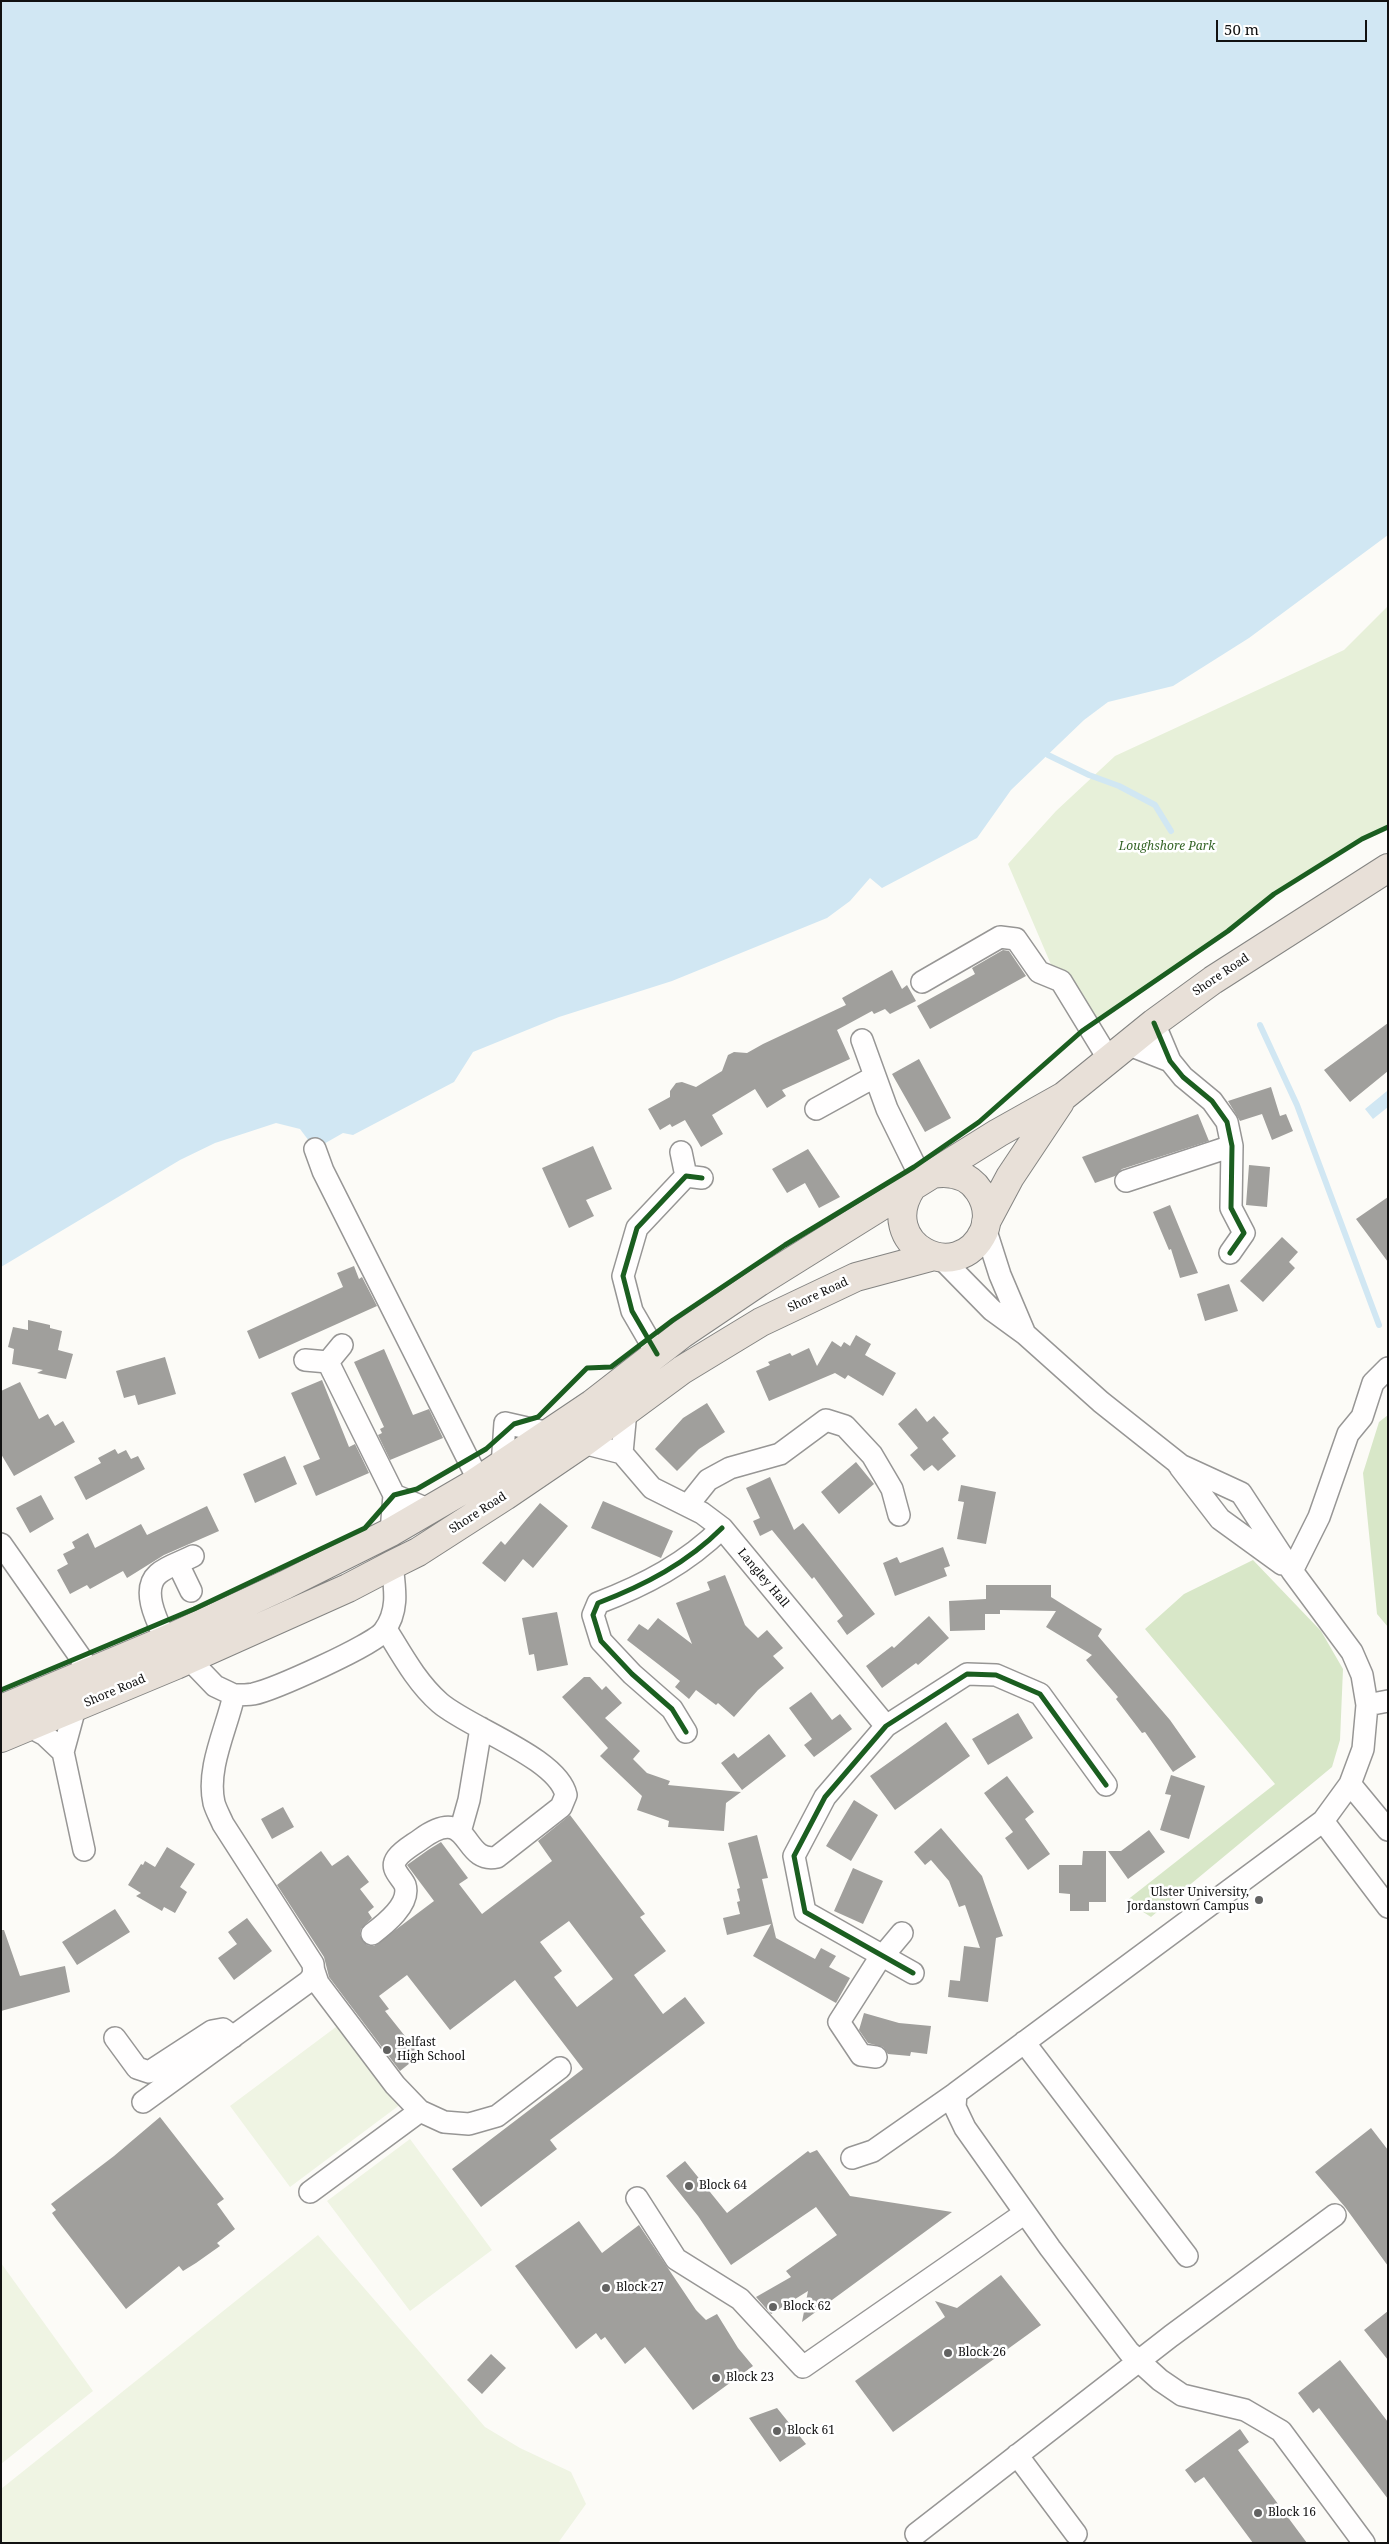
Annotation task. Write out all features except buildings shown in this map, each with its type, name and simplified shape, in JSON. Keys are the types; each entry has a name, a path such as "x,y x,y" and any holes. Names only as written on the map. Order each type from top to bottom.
{"highway":[{"name":"Shore Road","path":"1,1709 166,1640 285,1585 391,1532 479,1481 549,1433 682,1334 759,1282 998,1132 1064,1096 1117,1051 1213,980 1388,868"},
{"name":"Shore Road","path":"986,1225 1010,1178 1064,1096"},
{"path":"957,1174 977,1187 983,1198 986,1225 980,1238 968,1250 953,1257 938,1257 922,1252 906,1234 902,1222 902,1209 905,1197 922,1180 957,1174"},
{"name":"Shore Road","path":"1,1738 189,1659 348,1588 418,1552 583,1443 682,1370 761,1322 856,1277 938,1257"}],"street":[{"path":"922,982 1000,937 1016,939 1039,972 1060,981 1117,1051 1170,1061"},
{"path":"1154,1023 1170,1061 1183,1077 1212,1101 1227,1122 1232,1146 1230,1208 1244,1233 1230,1253"},
{"path":"862,1040 874,1076 910,1159 922,1180"},
{"path":"816,1109 874,1076"},
{"path":"1126,1181 1232,1146"},
{"path":"315,1149 323,1171 479,1481"},
{"path":"657,1354 632,1311 623,1276 637,1228 694,1177 681,1152"},
{"path":"986,1225 1000,1275 1025,1334"},
{"path":"852,2158 873,2152 956,2093 1323,1821 1350,1784 1378,1703 1362,1675 1352,1652 1292,1571 1233,1503 1178,1464 1101,1402 1025,1334 992,1310 938,1257"},
{"path":"328,1362 342,1345"},
{"path":"305,1360 328,1362"},
{"path":"328,1362 394,1495 391,1532"},
{"path":"1292,1571 1319,1517 1348,1434 1362,1417 1373,1383 1388,1368"},
{"path":"583,1443 622,1453 626,1411"},
{"path":"688,1505 708,1480 730,1468 780,1454 826,1420 844,1426 872,1455 892,1489 899,1515"},
{"name":"Langley Hall","path":"622,1453 652,1488 702,1512 722,1528 886,1726"},
{"path":"394,1495 430,1510"},
{"path":"686,1732 672,1709 632,1674 601,1641 592,1615 598,1603 666,1572 702,1548 722,1528"},
{"path":"1,1544 90,1671"},
{"path":"166,1640 154,1614 152,1587 157,1575 186,1560 191,1591"},
{"path":"189,1659 215,1686 234,1695 253,1694 280,1684 380,1637 386,1629 396,1602 392,1565"},
{"path":"372,1934 393,1917 404,1896 405,1885 396,1874 395,1860 402,1852 436,1828 445,1826 460,1832 481,1856 497,1857 565,1801 564,1788 558,1778 534,1759 441,1704 421,1684 386,1629"},
{"path":"913,1973 805,1912 794,1856 824,1798 886,1726 967,1674 996,1675 1040,1694 1106,1785"},
{"path":"143,2102 313,1977 314,1964 223,1824 214,1803 213,1785 216,1758 234,1695"},
{"path":"75,1708 63,1752 84,1850"},
{"path":"28,1726 45,1735 63,1752"},
{"path":"460,1832 469,1800 481,1728"},
{"path":"1350,1784 1388,1830"},
{"path":"1323,1821 1388,1907"},
{"path":"876,2057 861,2055 839,2022 876,1964 885,1956 902,1933"},
{"path":"314,1971 318,1983 395,2085 420,2111 444,2122 469,2124 497,2116 560,2068"},
{"path":"115,2038 137,2068 149,2072 212,2031 223,2029 233,2037"},
{"path":"1024,2042 1188,2256"},
{"path":"956,2093 955,2107 965,2128 1025,2213 1123,2344 1160,2380 1182,2394 1245,2410 1281,2431 1364,2543"},
{"path":"310,2192 420,2111"},
{"path":"637,2198 676,2259 740,2299 803,2367 1025,2213"},
{"path":"916,2534 1017,2455 1335,2215"},
{"path":"1017,2455 1076,2534"}],"green space":[{"name":"Loughshore Park","path":"1388,606 1388,827 1362,839 1274,894 1228,931 1079,1030 1008,864 1056,811 1115,756 1344,650"},
{"path":"1388,1415 1388,1627 1377,1614 1363,1473 1379,1422"},
{"path":"1253,1560 1321,1631 1343,1669 1340,1740 1332,1767 1151,1917 1126,1901 1275,1784 1145,1629 1184,1594"},
{"path":"340,2024 401,2104 290,2187 230,2106"},
{"path":"410,2139 492,2250 410,2311 327,2201"},
{"path":"318,2235 485,2427 520,2448 571,2472 586,2504 558,2543 1,2543 1,2489"},
{"path":"1,2263 93,2391 1,2464"}],"water":[{"path":"1,1 1388,1 1388,535 1249,638 1173,686 1108,702 1084,720 1011,790 977,838 882,888 870,878 850,901 827,918 672,981 559,1017 473,1052 454,1082 353,1135 343,1133 315,1149 300,1129 276,1123 215,1143 180,1160 1,1267"},
{"path":"1387,1091 1388,1107 1373,1119 1365,1109"}],"waterway":[{"path":"1048,755 1089,775 1119,786 1155,805 1171,831"},
{"path":"1260,1025 1297,1105 1379,1325"}],"cycle path":[{"path":"1,1690 194,1609 365,1528 394,1495 417,1489 486,1449 514,1424 538,1417 587,1368 611,1367 673,1320 785,1245 914,1167 979,1122 1082,1031 1228,931 1274,894 1362,839 1388,827"},
{"path":"1154,1023 1170,1061 1183,1077 1212,1101 1227,1122 1232,1146 1231,1208 1244,1233 1230,1253"},
{"path":"657,1354 632,1311 623,1276 637,1228 686,1176 702,1178"},
{"path":"686,1732 672,1709 632,1674 601,1641 593,1615 598,1603 632,1589 664,1572 709,1541 722,1528"},
{"path":"913,1973 805,1912 794,1856 825,1797 886,1726 967,1674 996,1675 1040,1694 1106,1785"}],"place":[{"name":"Ulster University, Jordanstown Campus","path":"1259,1900"},
{"name":"Belfast High School","path":"387,2050"},
{"name":"Block 64","path":"689,2186"},
{"name":"Block 27","path":"606,2288"},
{"name":"Block 62","path":"773,2307"},
{"name":"Block 26","path":"948,2353"},
{"name":"Block 23","path":"716,2378"},
{"name":"Block 61","path":"777,2431"},
{"name":"Block 16","path":"1258,2513"}]}
